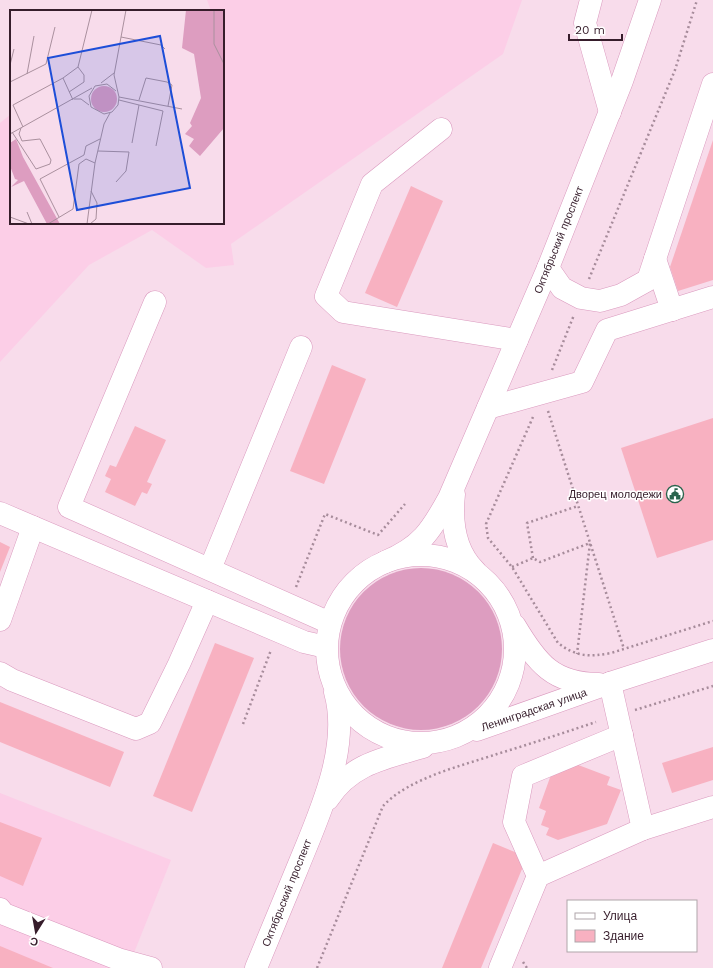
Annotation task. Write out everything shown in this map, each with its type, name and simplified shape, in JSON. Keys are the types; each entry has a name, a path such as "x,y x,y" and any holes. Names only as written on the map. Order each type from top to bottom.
{"main road":[{"path":"591,0 585,23 610,112"},
{"name":"Октябрьский проспект","path":"385,562 410,549 421,541 428,533 438,517 458,477 548,268 610,112 640,32 650,0"},
{"path":"548,268 562,288 581,298 600,301 620,295 648,280 713,84"},
{"path":"441,129 372,184 326,296 343,312 517,340"},
{"path":"655,259 672,310"},
{"path":"488,408 582,382 607,330 713,297"},
{"path":"155,302 69,506 330,623"},
{"path":"210,569 301,347"},
{"name":"Октябрьский проспект","path":"458,477 453,505 454,532 467,562 488,583"},
{"path":"0,514 278,632 304,642 326,647"},
{"path":"0,620 33,527"},
{"path":"420,555 439,557 458,562 474,571 488,583 500,597 508,613 514,631 516,649 514,668 508,686 499,702 487,716 474,728 449,739 423,744 403,742 384,736 369,728 355,717 343,703 334,686 328,668 326,647 333,614 342,597 353,583 368,571 385,562 403,556 420,555"},
{"path":"0,673 12,680 136,729 150,723 179,664 207,601"},
{"name":"Ленинградская улица","path":"508,613 535,657 556,675 567,680 586,684 610,683"},
{"name":"Ленинградская улица","path":"449,739 610,683 713,650"},
{"path":"610,683 643,829"},
{"name":"Октябрьский проспект","path":"256,968 318,817 328,786 338,746 339,715 338,701 334,686"},
{"path":"538,876 514,822 522,776 620,725"},
{"name":"Октябрьский проспект","path":"318,817 333,790 353,772 377,760 449,739"},
{"path":"500,968 538,876 643,829 713,807"},
{"path":"0,909 4,914 118,959 151,968"}],"path":[{"path":"697,0 675,70 542,393 486,524 488,538 512,567 558,643 566,650 589,656 600,655 713,621"},
{"path":"542,393 624,649"},
{"path":"289,605 324,514 378,535 405,504"},
{"path":"578,506 526,523 533,558 540,562 590,543"},
{"path":"577,654 590,543"},
{"path":"512,567 533,558"},
{"path":"243,724 278,632"},
{"path":"317,968 383,806 390,799 440,772 620,725 713,686"}],"shaded area":[{"path":"207,0 522,0 503,54 231,244 234,265 206,268 152,230 89,265 0,362 0,123 10,115 10,224 224,224 224,10 211,10"},
{"path":"421,568 452,574 472,586 484,598 496,618 502,649 496,680 484,700 472,712 452,724 421,730 390,724 370,712 358,700 346,680 340,649 346,618 358,598 370,586 390,574"},
{"path":"0,793 171,860 128,968 0,968"}],"building":[{"path":"713,140 713,280 678,291 670,267"},
{"path":"411,186 443,201 397,307 365,293"},
{"path":"332,365 366,379 324,484 290,471"},
{"name":"Дворец молодежи","path":"713,418 713,540 657,558 621,448"},
{"path":"135,426 166,440 147,482 152,484 147,494 142,492 135,506 105,492 111,479 105,476 110,465 116,467"},
{"path":"0,542 10,547 0,572"},
{"path":"215,643 254,658 192,812 153,796"},
{"path":"0,702 124,752 110,787 0,742"},
{"path":"713,747 713,780 672,793 662,763"},
{"path":"573,763 610,777 607,785 621,790 607,824 558,840 546,835 549,828 541,825 546,811 539,808 552,772"},
{"path":"0,822 42,838 23,886 0,876"},
{"path":"493,843 527,857 481,968 442,968"},
{"path":"0,946 53,968 0,968"}],"place":[{"name":"Дворец молодежи","path":"675,494"}]}
